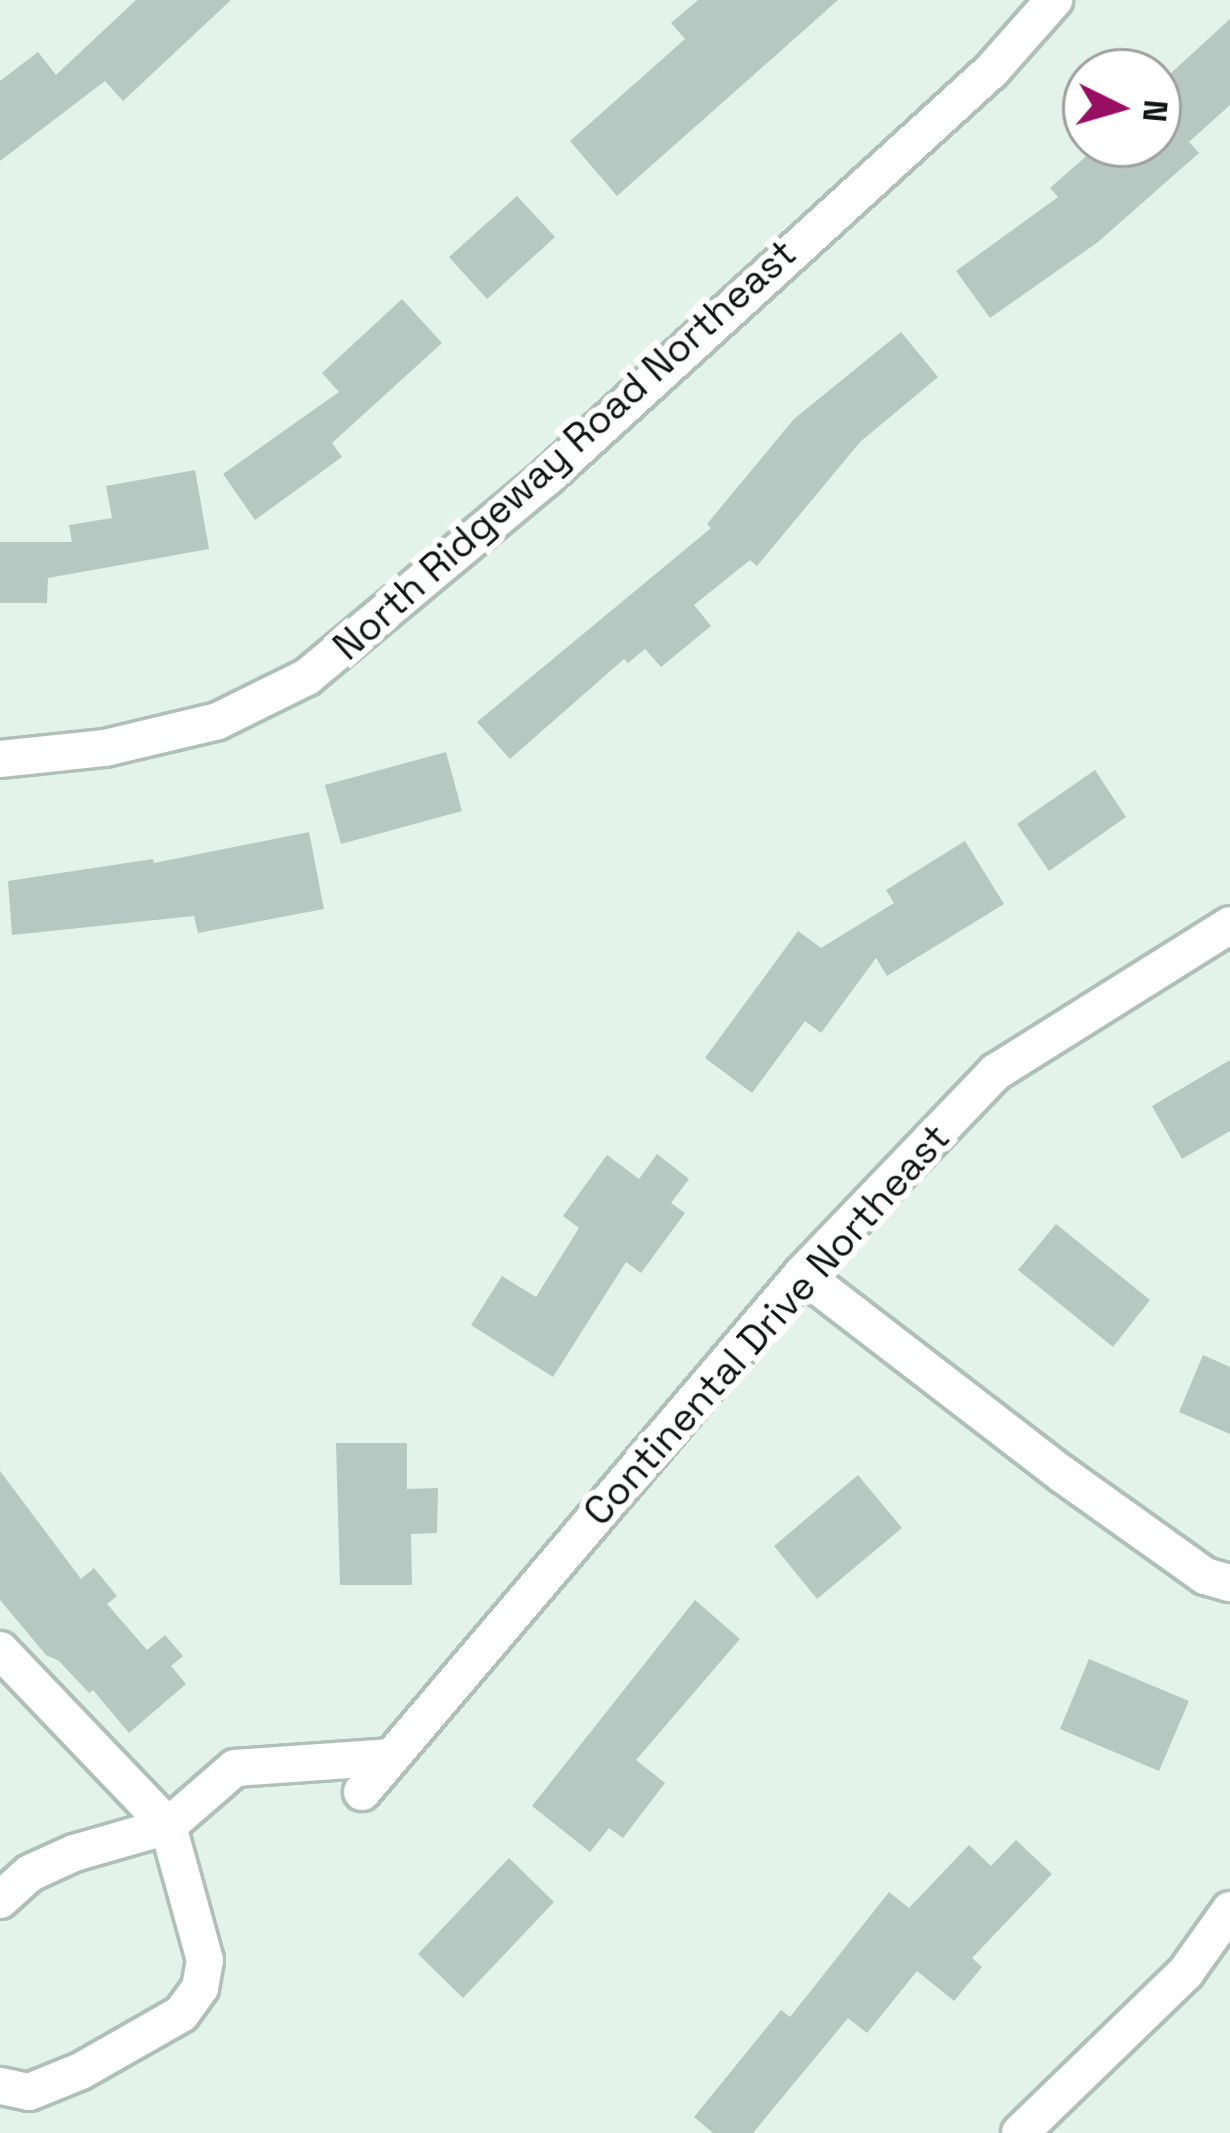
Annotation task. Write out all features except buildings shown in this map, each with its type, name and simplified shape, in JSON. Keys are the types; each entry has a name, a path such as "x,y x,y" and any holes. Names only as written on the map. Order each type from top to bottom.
{"street":[{"name":"North Ridgeway Road Northeast","path":"0,759 105,748 218,721 307,677 548,476 992,70 1054,0"},
{"name":"Continental Drive Northeast","path":"362,1792 802,1274 996,1072 1230,926"},
{"path":"802,1274 1062,1474 1205,1576 1230,1583"},
{"path":"0,1650 168,1826 205,1960 200,1988 182,2014 81,2072 29,2092 0,2086"},
{"path":"0,1900 30,1873 74,1853 168,1826 235,1768 392,1756"},
{"path":"1020,2133 1186,1972 1230,1910"}]}
